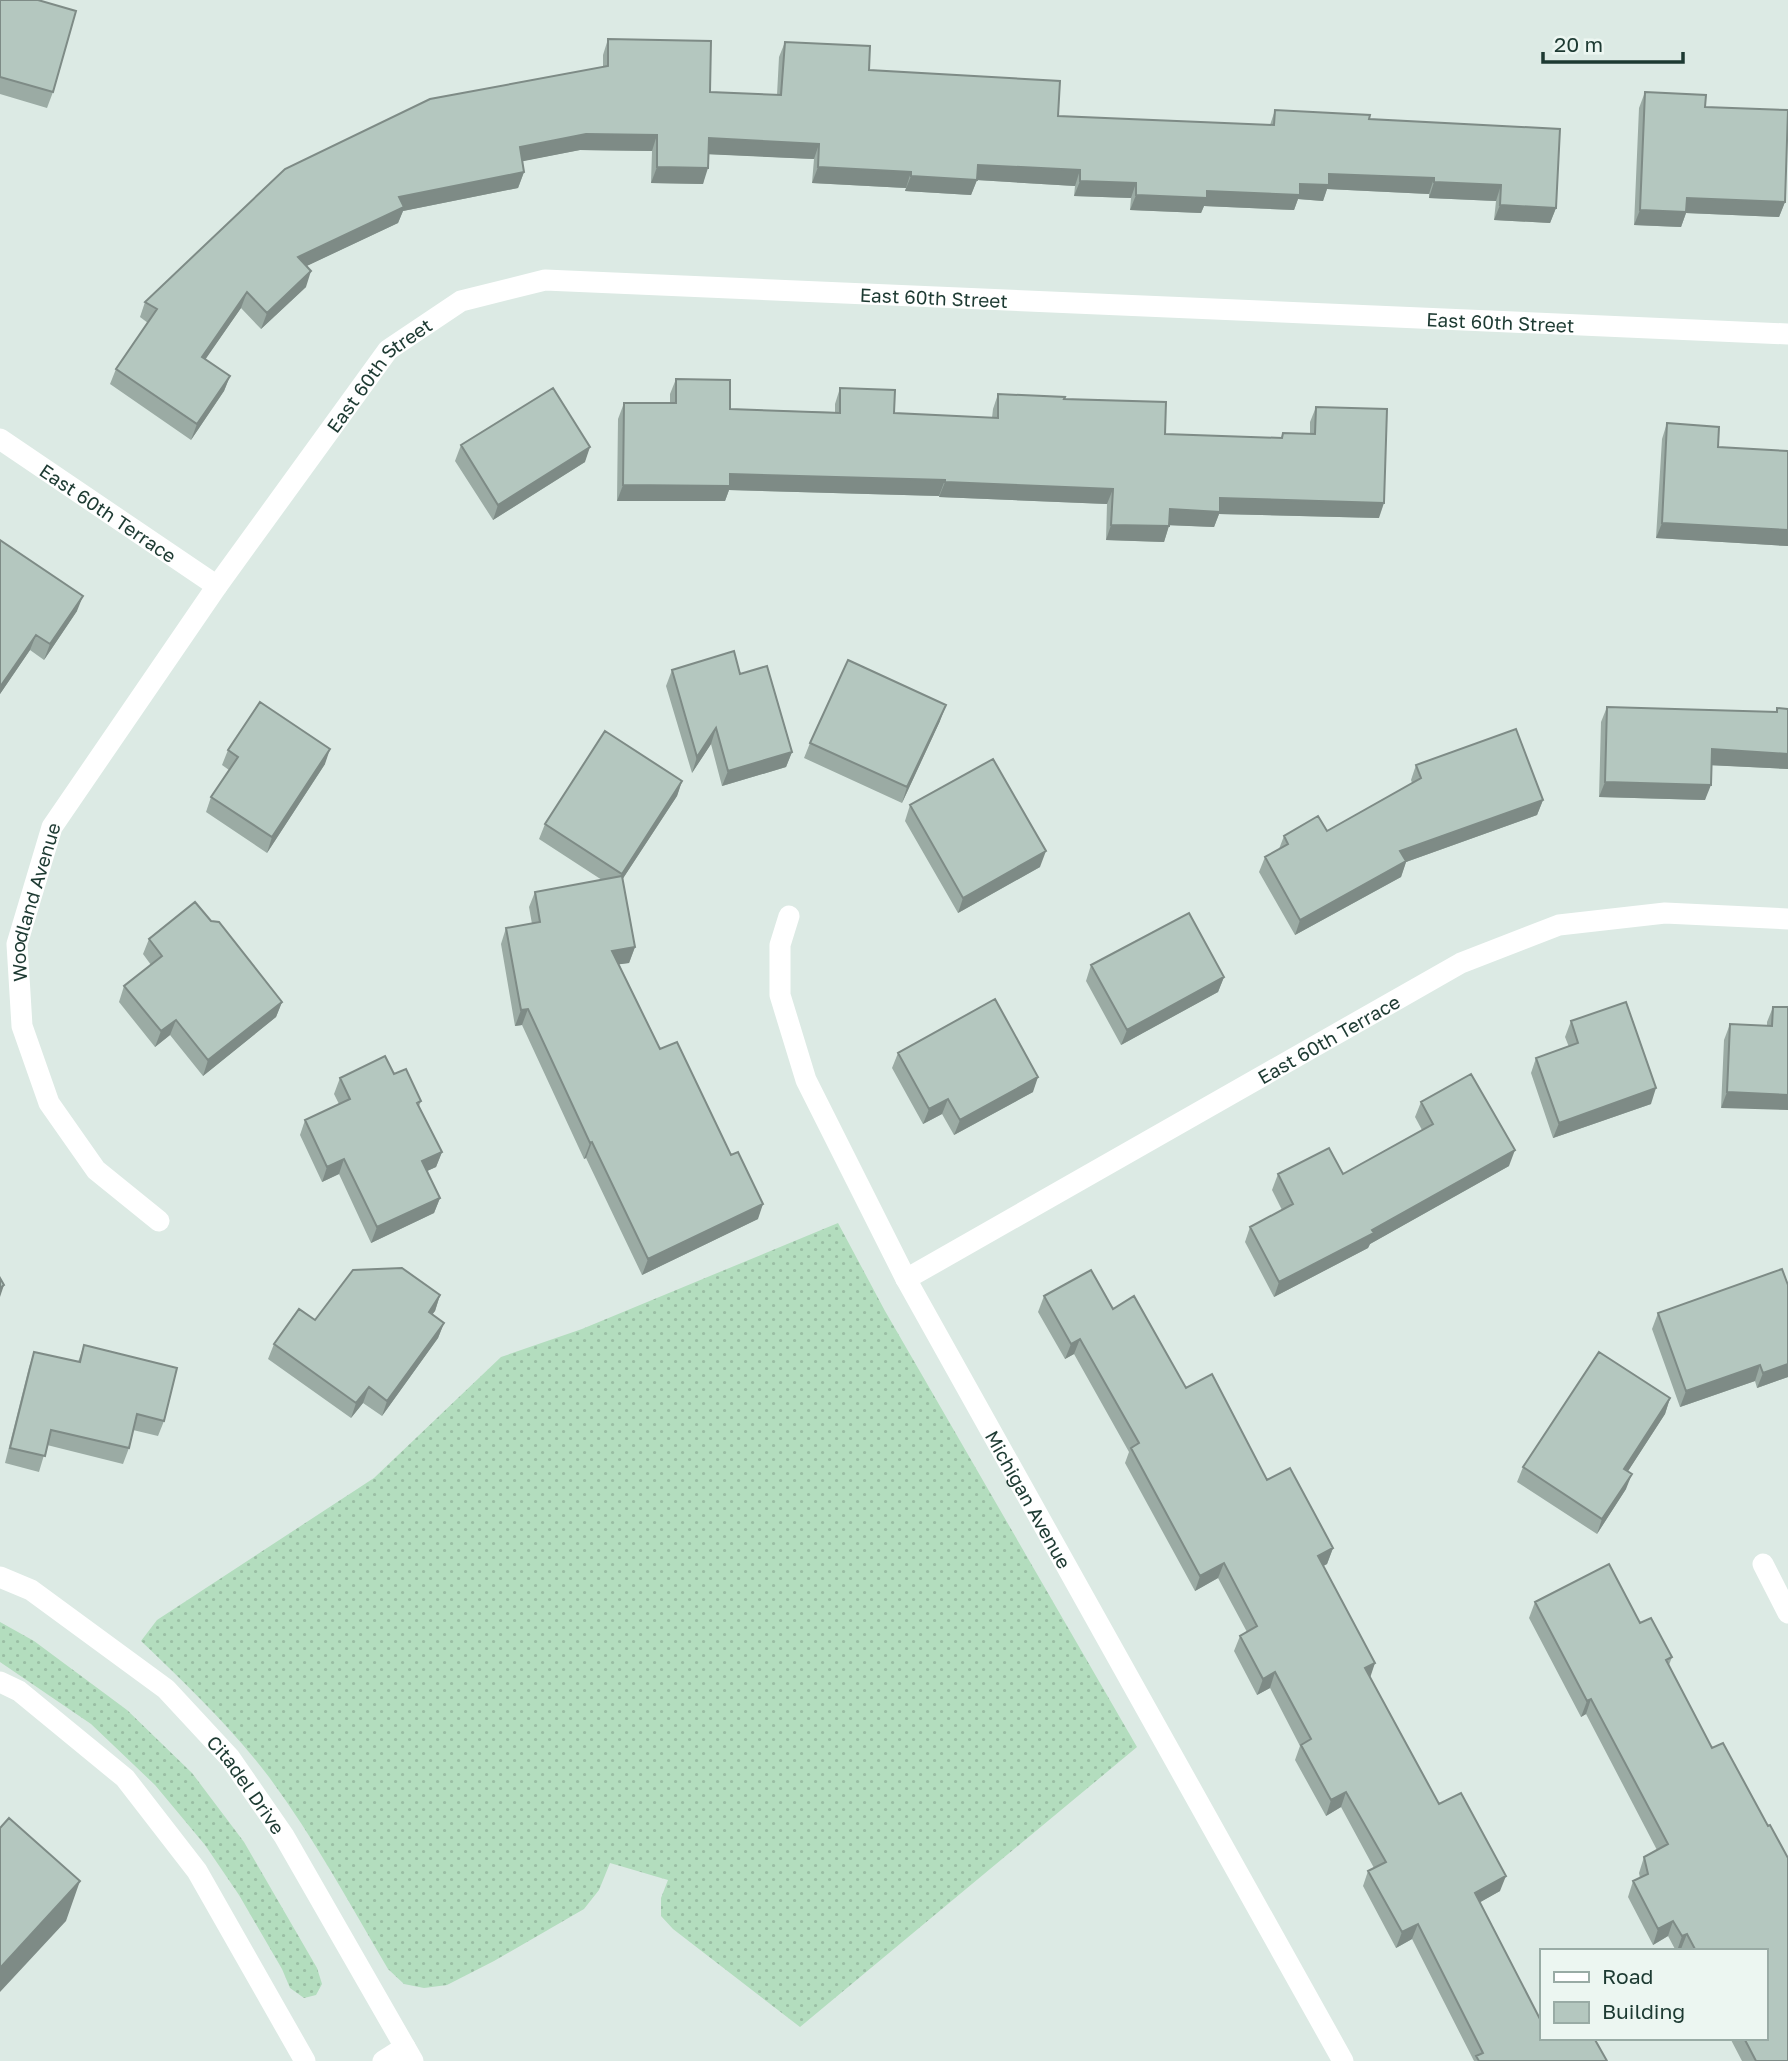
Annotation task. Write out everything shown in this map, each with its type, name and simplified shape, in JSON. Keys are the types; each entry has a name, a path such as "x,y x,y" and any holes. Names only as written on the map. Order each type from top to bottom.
{"street":[{"name":"East 60th Street","path":"217,586 388,350 461,301 545,280 1788,334"},
{"name":"East 60th Terrace","path":"0,439 217,586"},
{"name":"Woodland Avenue","path":"159,1221 96,1170 49,1103 22,1026 17,944 52,827 217,586"},
{"name":"East 60th Terrace","path":"906,1279 1461,963 1559,925 1665,914 1788,919"},
{"name":"Michigan Avenue","path":"789,916 780,946 780,995 806,1080 906,1279 1343,2061"},
{"path":"1763,1564 1788,1613"},
{"name":"Citadel Drive","path":"0,1577 31,1590 166,1689 230,1758 284,1836 409,2054"},
{"path":"0,1682 19,1691 125,1778 197,1871 304,2061"},
{"path":"383,2061 409,2054"}],"green space":[{"path":"838,1223 885,1311 1137,1747 800,2027 673,1929 661,1916 661,1898 668,1880 610,1863 599,1890 584,1909 447,1985 424,1988 404,1984 388,1969 316,1847 269,1777 224,1723 141,1641 157,1620 374,1478 501,1357 582,1329"},
{"path":"0,1622 34,1641 127,1710 192,1773 244,1842 317,1968 322,1984 316,1995 304,1998 290,1988 282,1969 239,1895 205,1845 155,1785 91,1724 0,1662"}],"building":[{"path":"0,0 38,0 76,11 53,92 0,77"},
{"path":"608,39 711,41 710,92 781,95 785,42 870,46 869,70 1060,81 1058,116 1274,125 1275,110 1370,115 1369,119 1560,129 1556,208 1500,205 1501,185 1434,182 1434,178 1329,174 1329,185 1300,184 1300,195 1207,191 1207,198 1136,195 1136,183 1080,181 1080,170 978,165 977,180 911,176 911,172 818,167 819,144 709,138 708,168 657,167 657,135 586,134 520,147 524,172 399,197 404,207 298,257 311,271 267,313 247,292 202,357 230,376 197,424 116,369 157,309 145,302 285,169 430,99 608,66"},
{"path":"1645,92 1706,95 1705,107 1788,110 1785,202 1687,198 1686,212 1640,210"},
{"path":"676,379 730,380 730,409 840,413 840,388 895,390 894,413 998,418 998,394 1166,402 1165,434 1282,438 1283,433 1315,434 1316,407 1387,409 1384,503 1220,498 1220,512 1170,509 1169,526 1111,525 1113,489 945,480 730,474 730,486 623,485 624,403 676,403"},
{"path":"553,388 590,447 498,505 461,445"},
{"path":"1667,423 1719,427 1718,447 1788,451 1788,530 1662,523"},
{"path":"0,540 83,596 50,644 36,635 0,687"},
{"path":"734,651 740,674 767,666 792,752 728,771 716,728 697,757 672,670"},
{"path":"848,660 946,705 907,787 810,743"},
{"path":"260,702 330,749 272,837 211,797 238,757 228,750"},
{"path":"1607,707 1777,712 1777,708 1788,709 1788,754 1712,749 1711,785 1605,782"},
{"path":"1516,729 1543,800 1400,851 1406,861 1300,920 1265,857 1288,844 1284,836 1318,816 1327,831 1421,778 1416,765"},
{"path":"605,731 682,781 622,874 545,824"},
{"path":"993,759 1046,851 963,898 910,805"},
{"path":"622,876 635,947 612,951 660,1049 677,1042 731,1155 738,1152 763,1204 648,1259 528,1009 521,1010 506,928 540,922 535,892"},
{"path":"195,902 211,921 219,922 282,1002 208,1060 176,1020 161,1031 124,986 162,956 149,939"},
{"path":"1189,913 1224,977 1127,1030 1091,965"},
{"path":"995,999 1038,1077 960,1120 948,1099 929,1109 898,1053"},
{"path":"1626,1002 1656,1088 1559,1123 1536,1058 1578,1043 1571,1021"},
{"path":"1773,1007 1788,1007 1788,1095 1727,1092 1730,1024 1772,1026"},
{"path":"385,1056 394,1074 406,1069 421,1101 417,1103 442,1152 422,1161 440,1198 377,1227 344,1159 327,1167 305,1120 350,1099 340,1078"},
{"path":"1471,1074 1515,1150 1372,1230 1374,1233 1279,1282 1250,1227 1293,1204 1278,1174 1329,1148 1343,1174 1433,1124 1421,1102"},
{"path":"402,1268 440,1295 429,1312 444,1323 387,1401 369,1387 356,1403 274,1344 299,1309 315,1320 353,1270"},
{"path":"1782,1269 1788,1285 1788,1364 1763,1373 1760,1365 1686,1391 1658,1313"},
{"path":"1091,1270 1113,1309 1134,1296 1186,1388 1212,1374 1267,1480 1290,1468 1333,1548 1318,1556 1375,1663 1365,1668 1439,1804 1461,1793 1506,1876 1475,1893 1540,2019 1540,2040 1595,2040 1607,2061 1479,2061 1476,2056 1483,2053 1418,1924 1402,1932 1368,1871 1386,1862 1346,1792 1331,1800 1301,1745 1311,1739 1275,1672 1263,1679 1240,1636 1257,1626 1224,1563 1200,1576 1131,1448 1139,1443 1080,1339 1071,1344 1044,1296"},
{"path":"84,1345 177,1368 164,1421 137,1414 129,1448 51,1430 45,1456 10,1448 34,1352 80,1362"},
{"path":"1599,1352 1670,1398 1624,1469 1632,1474 1602,1519 1523,1467"},
{"path":"1609,1564 1640,1623 1651,1618 1672,1657 1666,1660 1712,1748 1723,1743 1768,1826 1770,1825 1788,1858 1788,2061 1756,2061 1745,2040 1767,2040 1767,1949 1695,1949 1687,1934 1682,1936 1673,1921 1658,1929 1633,1881 1648,1874 1644,1857 1668,1844 1591,1699 1587,1701 1535,1602"},
{"path":"9,1818 80,1881 0,1968 0,1828"}]}
